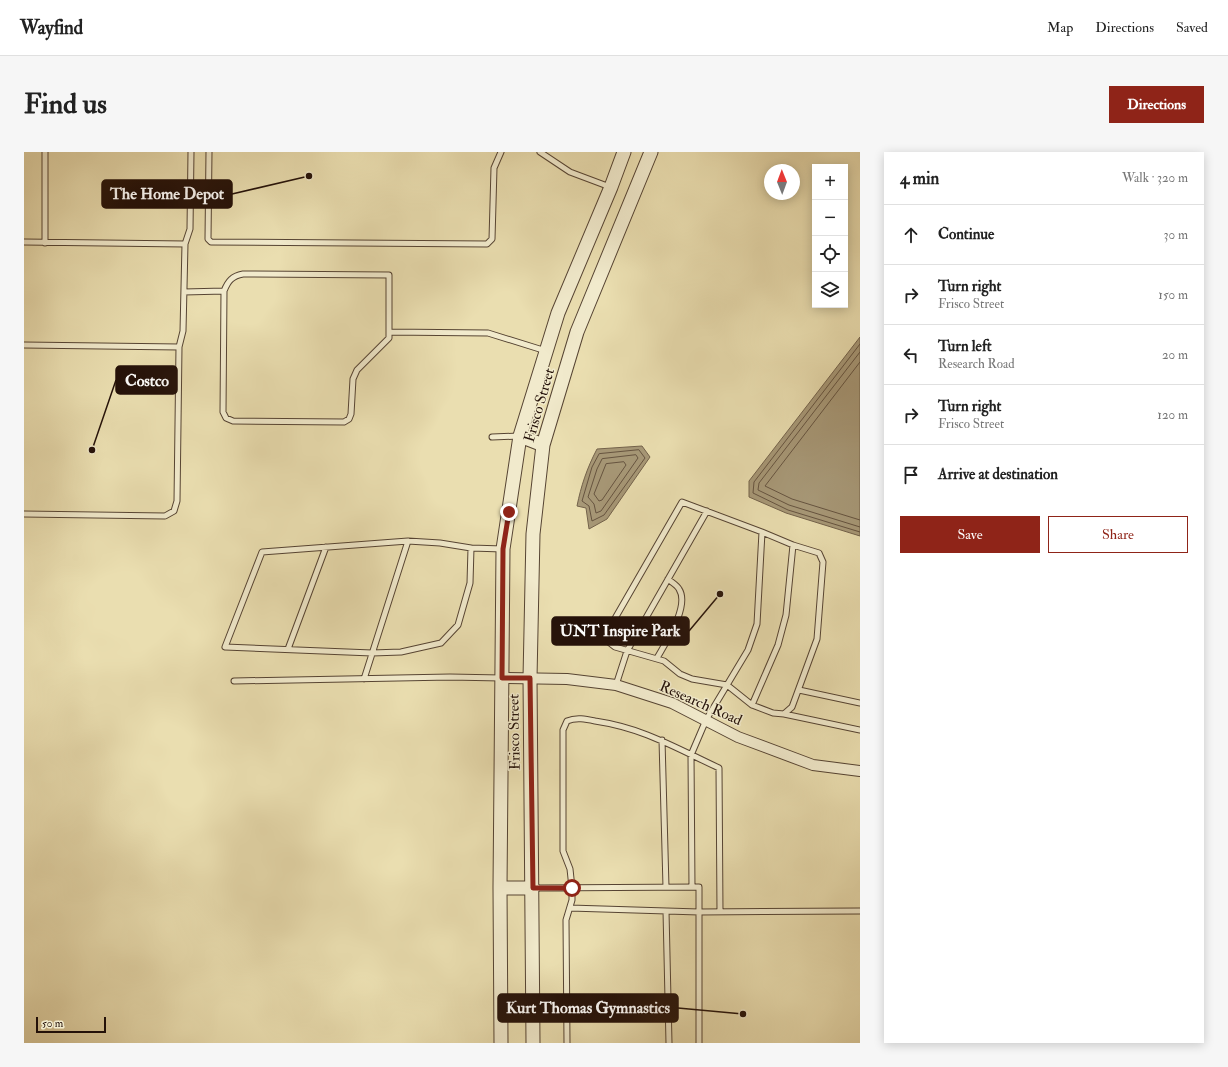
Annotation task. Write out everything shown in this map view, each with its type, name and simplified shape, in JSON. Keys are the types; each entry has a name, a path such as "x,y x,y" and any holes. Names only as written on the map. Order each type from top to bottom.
{"street":[{"name":"Frisco Street","path":"501,1043 500,888 503,549 520,436 558,313 611,187 624,152"},
{"name":"Frisco Street","path":"533,1043 533,888 530,678 533,534 543,445 577,332 652,152"},
{"path":"520,436 543,445"},
{"name":"Research Road","path":"502,678 567,679 616,685 672,703 738,736 813,765 860,771"},
{"path":"500,888 533,888"}],"lane":[{"path":"45,152 45,243"},
{"path":"24,514 165,516 174,511 178,502 179,347 184,331 185,244 190,229 191,152"},
{"path":"209,152 208,239 210,242 479,244 487,244 492,239 494,168 501,152"},
{"path":"540,152 570,172 611,187"},
{"path":"24,242 185,244"},
{"path":"243,274 389,275 389,338 357,370 353,379 351,414 349,419 344,422 233,421 226,418 223,412 224,291 228,283 235,276 243,274"},
{"path":"184,292 224,291"},
{"path":"389,332 488,333 546,351"},
{"path":"24,345 179,347"},
{"path":"492,437 520,436"},
{"path":"784,714 792,707 817,639 824,562 819,553 793,545 682,502 608,628 606,640 610,645 664,661 680,674 727,685 752,705 773,713 860,730"},
{"path":"616,685 627,651 707,511"},
{"path":"692,887 691,755 706,720 748,650 757,624 762,532"},
{"path":"471,548 470,583 458,625 441,643 401,652 288,650 225,647 262,552 408,541 440,543 471,548 503,549"},
{"path":"364,679 408,541"},
{"path":"752,705 778,645 786,615 793,545"},
{"path":"288,650 326,547"},
{"path":"657,658 680,613 682,601 679,588 668,579"},
{"path":"234,681 502,678"},
{"path":"799,690 860,703"},
{"path":"567,1043 566,920 570,908 572,888 570,870 563,851 565,724 571,719 580,718 613,723 643,732 718,768 720,912"},
{"path":"662,740 666,887"},
{"path":"533,888 699,887 699,1043"},
{"path":"570,908 699,912 860,911"},
{"path":"666,911 669,1043"}],"water":[{"path":"860,337 860,536 786,513 749,497 749,481"},
{"path":"642,446 650,457 607,519 589,529 586,508 577,506 580,491 590,463 597,449"}],"place":[{"name":"The Home Depot","path":"309,176"},
{"name":"Costco","path":"92,450"},
{"name":"UNT Inspire Park","path":"720,594"},
{"name":"Kurt Thomas Gymnastics","path":"743,1014"}],"route":[{"path":"509,512 503,549 502,678 530,678 533,888 572,888"}]}
